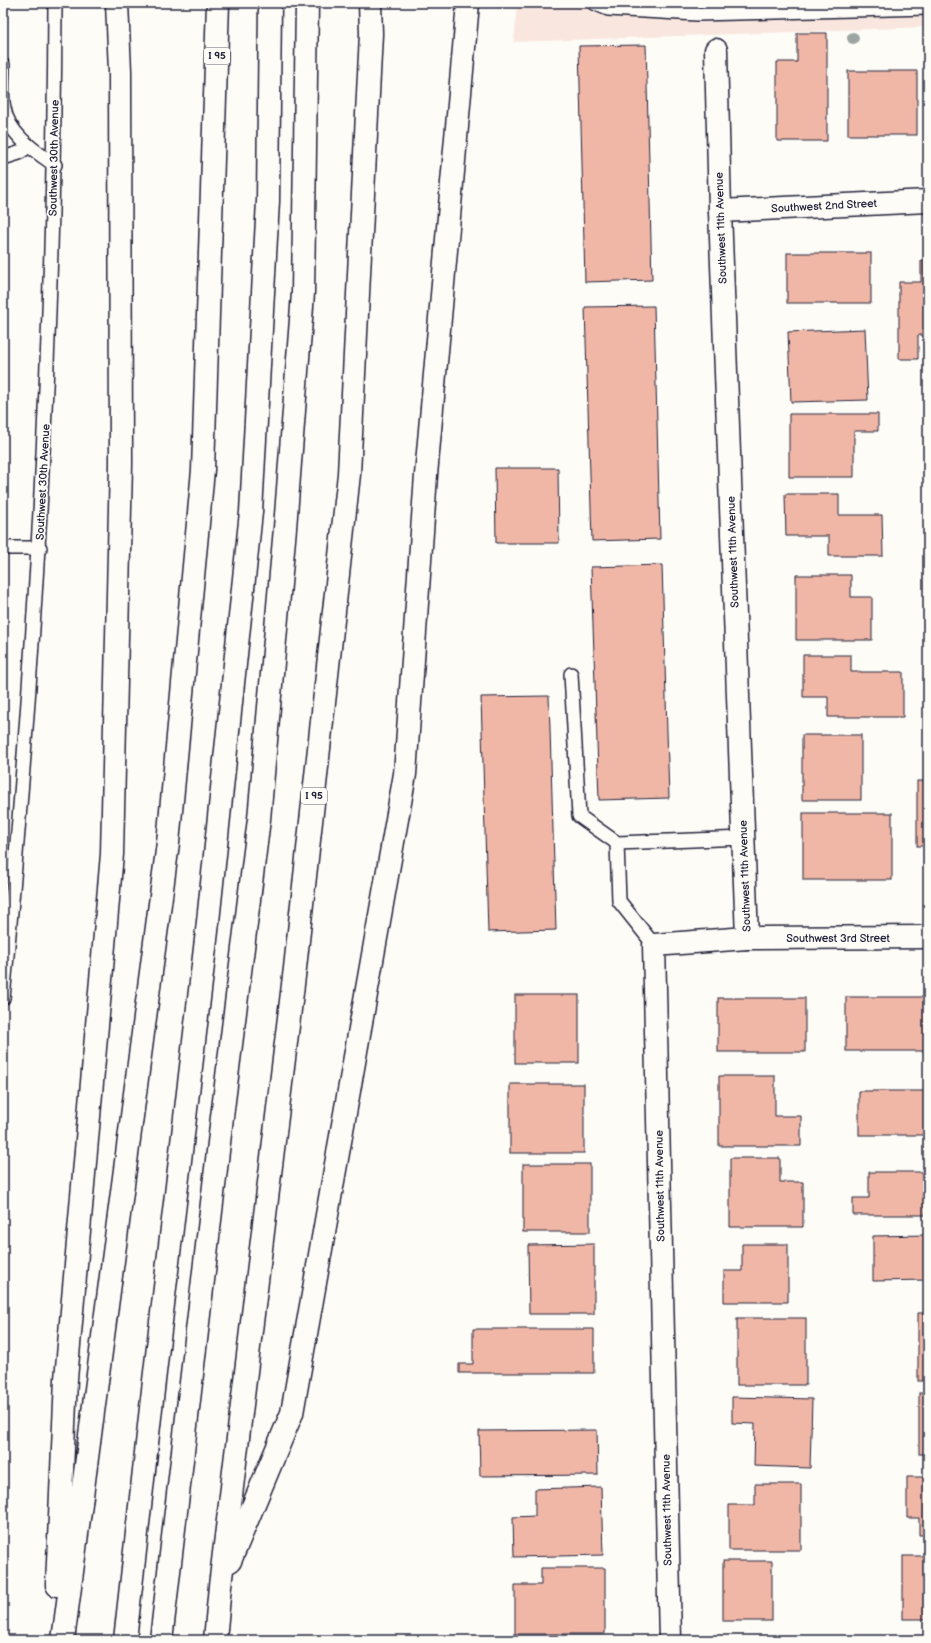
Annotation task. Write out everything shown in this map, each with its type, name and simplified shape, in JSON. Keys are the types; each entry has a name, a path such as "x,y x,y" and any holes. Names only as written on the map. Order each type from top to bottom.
{"main road":[{"path":"55,1640 66,1379 112,854 121,464 120,79 117,3"},
{"name":"I 95","path":"63,1640 168,842 203,470 218,3"},
{"path":"126,1640 154,1381 207,931 250,512 268,201 270,3"},
{"path":"161,1640 222,1116 259,819 278,607 303,293 307,3"},
{"name":"I 95","path":"215,1640 220,1586 295,968 348,474 371,34 370,3"},
{"path":"220,1586 292,1413 405,774 426,475 468,3"},
{"name":"Southwest 11th Avenue","path":"670,1640 654,945 747,938 720,210 716,50"},
{"name":"Southwest 2nd Street","path":"720,210 928,201"},
{"name":"Southwest 3rd Street","path":"747,938 928,937"}],"lane":[{"name":"Southwest 30th Avenue","path":"3,998 5,959 40,548 54,165 55,3"},
{"path":"594,3 608,9 697,14 928,8"},
{"path":"3,65 4,109 12,128 29,146 54,165"},
{"path":"3,158 19,153 29,146"},
{"path":"3,548 40,548"},
{"path":"572,674 578,816 617,842 744,838"},
{"path":"617,842 619,901 654,945"}],"shaded area":[{"path":"517,3 928,3 928,27 514,42"}],"building":[{"path":"797,33 827,33 827,141 777,141 777,62 797,62"},
{"path":"646,45 652,280 585,282 579,46"},
{"path":"848,71 917,71 917,135 848,135"},
{"path":"787,253 871,253 871,303 787,303"},
{"path":"921,261 928,261 928,335 918,335 918,359 899,359 899,282 921,282"},
{"path":"654,306 660,539 592,541 585,307"},
{"path":"865,329 868,400 791,402 788,332"},
{"path":"789,414 878,414 878,431 854,431 854,477 789,477"},
{"path":"495,468 558,468 559,543 496,543"},
{"path":"785,494 839,494 839,515 882,515 883,556 829,556 829,536 786,536"},
{"path":"662,565 669,798 599,800 591,567"},
{"path":"796,575 851,575 851,597 872,597 872,640 796,640"},
{"path":"803,655 851,655 851,672 903,672 903,717 828,717 828,697 803,697"},
{"path":"549,696 556,930 488,932 481,697"},
{"path":"802,735 861,735 861,800 802,800"},
{"path":"917,781 928,781 928,846 917,846"},
{"path":"803,813 892,813 892,880 803,880"},
{"path":"515,995 579,995 579,1063 515,1063"},
{"path":"846,997 928,997 928,1051 846,1051"},
{"path":"718,998 805,998 805,1052 718,1052"},
{"path":"719,1076 775,1076 775,1116 801,1116 801,1146 719,1146"},
{"path":"510,1084 584,1084 584,1153 510,1153"},
{"path":"859,1091 928,1091 928,1135 859,1135"},
{"path":"730,1158 780,1158 780,1182 803,1182 803,1227 730,1227"},
{"path":"523,1164 590,1164 590,1232 523,1232"},
{"path":"869,1172 928,1172 928,1215 853,1215 853,1198 869,1198"},
{"path":"928,1235 928,1280 873,1281 873,1236"},
{"path":"594,1244 594,1314 529,1314 528,1245"},
{"path":"742,1244 788,1244 788,1302 724,1302 724,1271 742,1271"},
{"path":"918,1313 928,1313 928,1381 918,1381"},
{"path":"737,1318 806,1318 806,1385 737,1385"},
{"path":"473,1329 594,1329 594,1373 459,1373 459,1364 473,1364"},
{"path":"919,1393 928,1393 928,1454 919,1454"},
{"path":"732,1397 812,1399 810,1468 754,1466 755,1424 732,1423"},
{"path":"597,1430 598,1475 480,1476 479,1431"},
{"path":"907,1477 928,1477 928,1535 919,1535 919,1518 907,1518"},
{"path":"755,1484 801,1484 801,1550 729,1550 729,1505 755,1505"},
{"path":"601,1487 603,1555 514,1557 513,1517 535,1516 535,1489"},
{"path":"903,1556 928,1556 928,1619 903,1619"},
{"path":"723,1561 772,1561 772,1621 723,1621"},
{"path":"541,1568 605,1568 605,1634 515,1634 515,1585 541,1585"}]}
